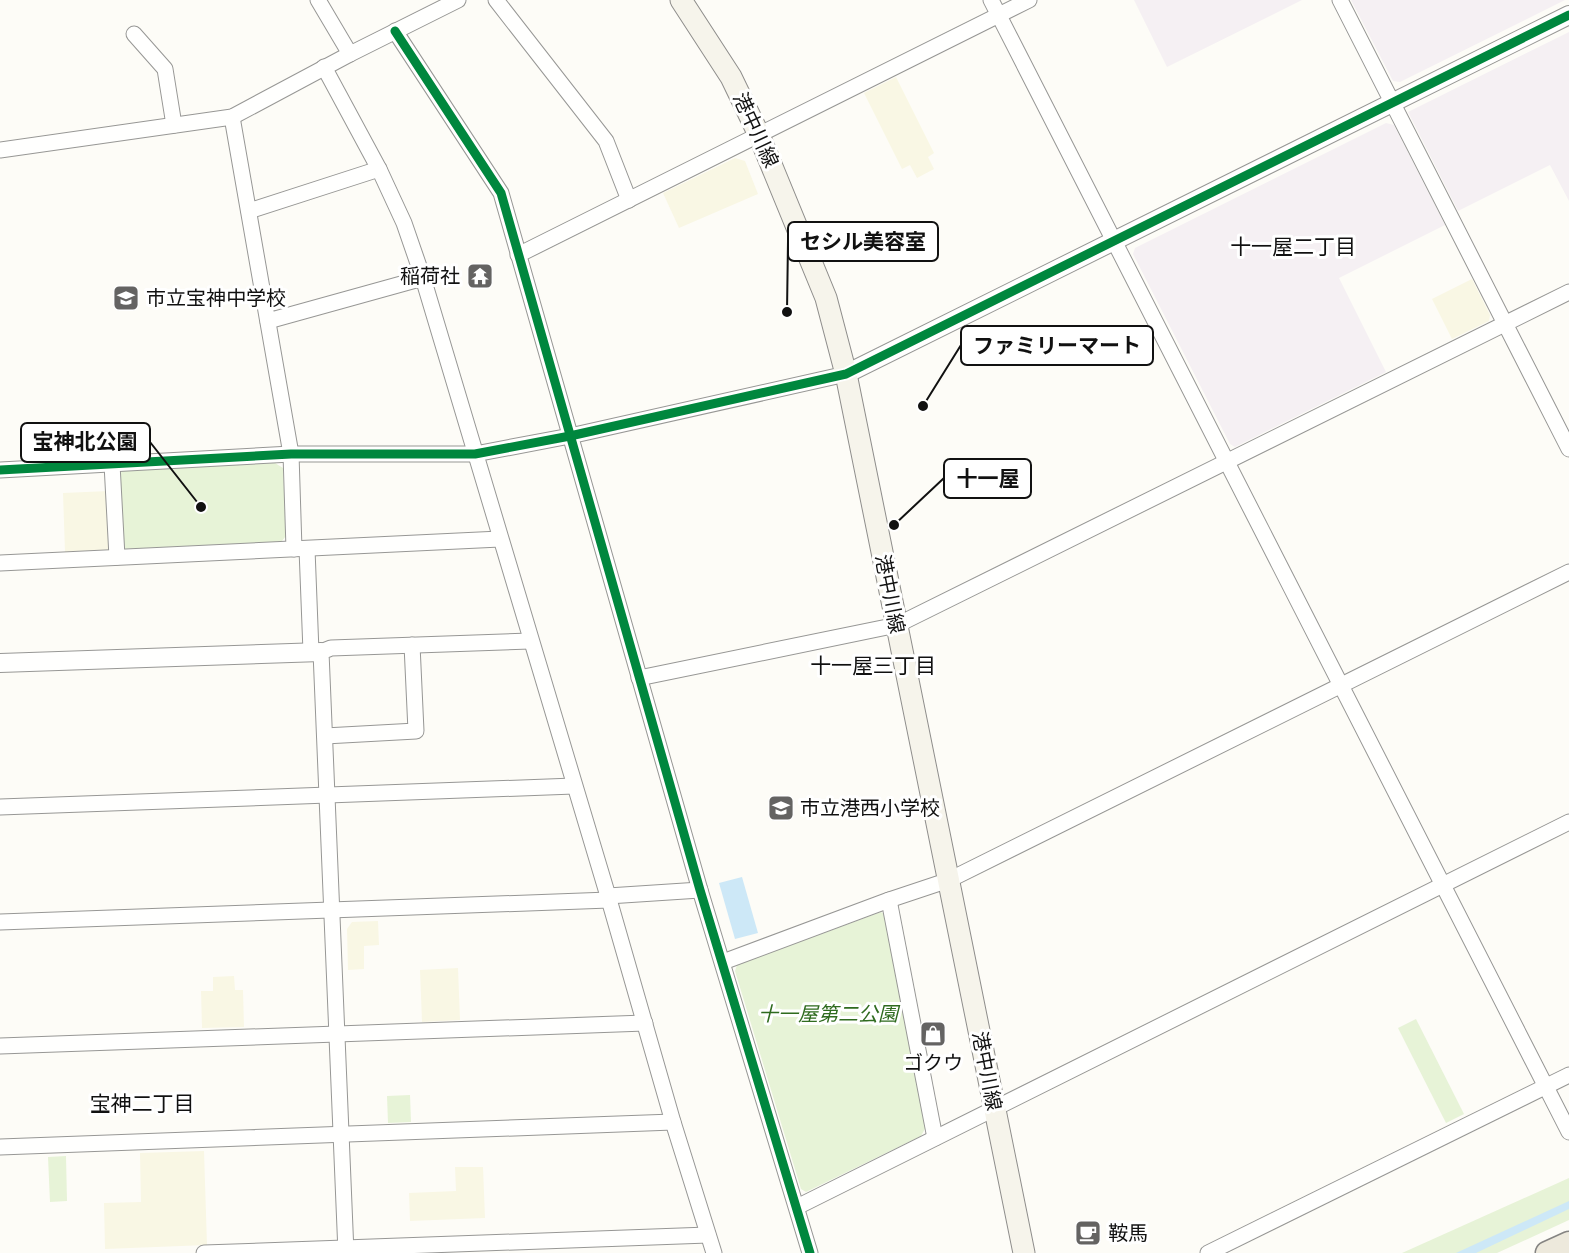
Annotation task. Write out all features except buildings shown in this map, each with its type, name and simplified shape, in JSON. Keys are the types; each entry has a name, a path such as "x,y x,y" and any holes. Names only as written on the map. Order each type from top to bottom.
{"main road":[{"name":"港中川線","path":"681,0 731,77 759,135 826,298 846,374 1024,1253"},
{"path":"1547,1253 1569,1243"}],"street":[{"path":"318,0 350,54"},
{"path":"0,150 232,117 324,67 458,0"},
{"path":"496,0 606,141 629,200"},
{"path":"991,0 1569,1132"},
{"path":"518,255 1029,0"},
{"path":"1340,0 1569,449"},
{"path":"0,470 291,454 475,454 570,436 846,374 1569,15"},
{"path":"395,31 501,193 700,890 810,1253"},
{"path":"134,33 165,69 174,125"},
{"path":"324,67 379,169 404,223 423,278 673,1122 714,1253"},
{"path":"232,117 291,454 300,549 316,652 325,736 346,1250"},
{"path":"249,211 379,169"},
{"path":"268,321 423,278"},
{"path":"639,678 897,625 1569,292"},
{"path":"112,464 117,557"},
{"path":"0,563 500,539"},
{"path":"723,962 949,880 1569,572"},
{"path":"0,663 316,652 331,648 530,641"},
{"path":"325,736 416,731 412,645"},
{"path":"0,807 574,786"},
{"path":"797,1207 1569,822"},
{"path":"0,922 608,898 700,890"},
{"path":"889,900 935,1138"},
{"path":"0,1046 645,1023"},
{"path":"1208,1253 1569,1075"},
{"path":"0,1147 673,1122"},
{"path":"204,1253 346,1250 708,1235"}],"shaded area":[{"path":"1134,0 1302,0 1167,67"},
{"path":"1351,0 1565,0 1400,82 1393,81"},
{"path":"1569,32 1569,201 1550,165 1458,211 1408,112"},
{"path":"896,77 934,153 928,157 934,169 917,178 910,165 902,169 864,93"},
{"path":"1386,123 1394,125 1445,225 1339,278 1386,372 1235,447 1230,444 1133,254 1135,248"},
{"path":"735,158 745,161 758,194 679,228 663,193"},
{"path":"1472,279 1490,315 1489,321 1452,339 1432,299"},
{"path":"109,491 110,545 107,551 65,552 63,493"},
{"path":"378,921 379,945 364,946 364,969 348,970 347,929 352,922"},
{"path":"458,968 460,1020 422,1022 420,970"},
{"path":"234,976 235,990 243,990 244,1027 202,1028 201,991 213,991 213,977"},
{"path":"204,1151 207,1245 105,1249 104,1203 141,1202 140,1153"},
{"path":"455,1167 483,1167 485,1218 410,1221 409,1193 456,1191"}],"green space":[{"path":"275,463 283,468 286,536 281,542 123,549 118,478 123,469"},
{"name":"十一屋第二公園","path":"881,912 888,916 927,1125 921,1136 806,1192 801,1189 735,971 737,965"},
{"path":"1416,1019 1464,1114 1446,1123 1398,1028"},
{"path":"410,1095 411,1122 388,1123 387,1096"},
{"path":"66,1156 67,1201 50,1202 48,1157"},
{"path":"1569,1178 1569,1220 1497,1253 1402,1253"}],"water":[{"path":"742,877 758,933 735,939 719,883"},
{"path":"1569,1201 1569,1209 1476,1253 1456,1253"}],"cycle path":[{"path":"0,470 291,454 475,454 570,436 846,374 1569,15"},
{"path":"395,31 501,193 700,890 810,1253"}],"place":[{"name":"稲荷社","path":"480,276"},
{"name":"市立宝神中学校","path":"126,298"},
{"name":"セシル美容室","path":"787,312"},
{"name":"ファミリーマート","path":"923,406"},
{"name":"宝神北公園","path":"201,507"},
{"name":"十一屋","path":"894,525"},
{"name":"市立港西小学校","path":"781,808"},
{"name":"ゴクウ","path":"933,1034"},
{"name":"鞍馬","path":"1088,1233"}],"district":[{"name":"十一屋二丁目","path":"1293,247"},
{"name":"十一屋三丁目","path":"873,666"},
{"name":"宝神二丁目","path":"142,1104"}]}
